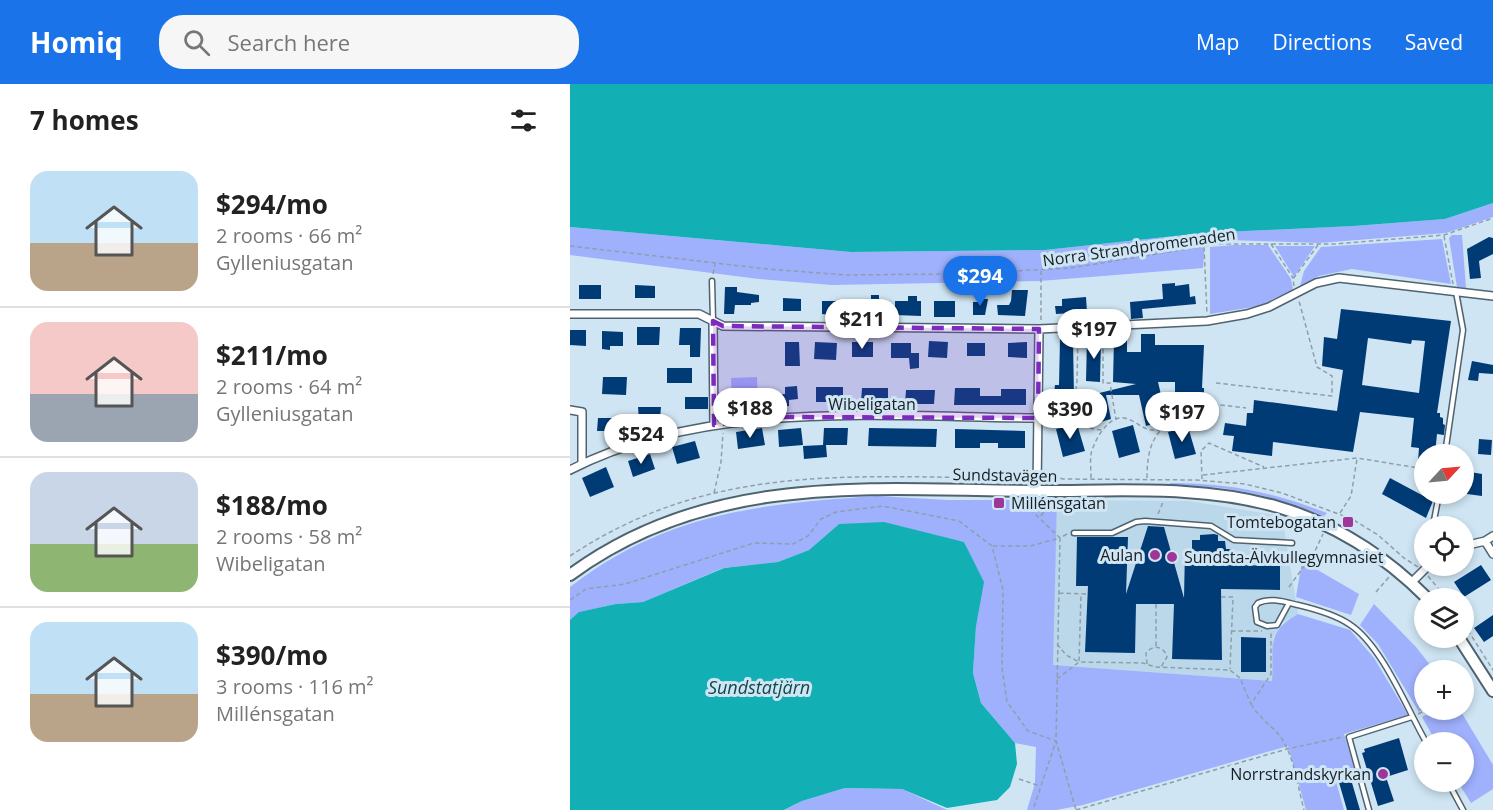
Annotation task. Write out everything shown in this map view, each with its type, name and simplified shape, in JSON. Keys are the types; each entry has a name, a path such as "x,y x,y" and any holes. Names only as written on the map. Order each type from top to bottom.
{"street":[{"path":"570,314 699,314 723,326 1039,329 1207,321 1247,314 1269,307 1316,283 1339,278 1372,280 1493,296"},
{"path":"713,321 714,424"},
{"path":"1031,491 1038,421 1039,329"},
{"path":"570,410 582,412 582,464"},
{"name":"Wibeligatan","path":"570,470 627,446 714,424 769,417 1038,421"},
{"name":"Sundstavägen","path":"570,575 593,558 645,530 727,503 821,489 900,487 1164,492 1252,501 1319,522 1354,540 1418,588"},
{"path":"1474,544 1493,536"},
{"path":"1485,541 1493,554"},
{"path":"1412,582 1418,576"},
{"path":"1465,648 1493,691"}],"lane":[{"path":"712,281 713,321"},
{"path":"1446,444 1463,330 1456,290"},
{"path":"1074,533 1112,533 1136,522 1211,526 1234,540 1292,543"},
{"path":"1289,603 1281,620 1271,629 1257,622 1255,608 1258,603 1275,600 1289,603 1336,616 1360,633 1386,669 1420,732"},
{"path":"1369,810 1349,737 1412,717"},
{"path":"1453,792 1463,810"}],"path":[{"name":"Norra Strandpromenaden","path":"570,246 846,275 1041,271 1204,246 1270,243 1319,244 1444,235 1493,218"},
{"path":"1444,235 1452,283 1456,290"},
{"path":"1215,383 1332,396 1332,376 1317,367 1293,279 1270,243"},
{"path":"1293,279 1319,244"},
{"path":"1204,246 1207,321"},
{"path":"712,281 715,263"},
{"path":"1039,329 1041,271"},
{"path":"1104,327 1102,382 1110,383 1116,420"},
{"path":"1078,328 1077,381 1073,413 1080,423 1089,429 1102,430"},
{"path":"1213,404 1246,408"},
{"path":"1038,421 1052,422 1073,413"},
{"path":"1091,479 1091,454 1102,430 1116,420 1124,418 1149,431 1160,430 1180,419 1191,424 1210,426"},
{"path":"714,493 721,462 723,423"},
{"path":"1147,479 1147,454 1160,430"},
{"path":"1202,480 1201,451 1209,443 1264,467"},
{"path":"1339,514 1351,496 1356,481 1357,458"},
{"path":"1203,475 1357,458 1414,467"},
{"path":"1154,523 1163,504 1165,480"},
{"path":"1031,491 1030,510 1060,538 1056,643 1056,741 1076,810 1287,749 1349,737"},
{"path":"570,600 586,590 625,584 754,543 793,544 808,536 821,519 836,512 883,506 959,520 992,546 1003,590 1002,668 1007,702 1028,731 1056,741"},
{"path":"992,546 1030,546 1074,533"},
{"path":"1289,587 1322,536"},
{"path":"1376,592 1392,574"},
{"path":"1430,578 1438,588"},
{"path":"1058,593 1088,594"},
{"path":"1057,680 1079,662 1081,594"},
{"path":"1221,597 1233,597 1230,670"},
{"path":"1156,604 1156,647"},
{"path":"1231,631 1271,629 1271,674 1251,705"},
{"path":"1474,640 1493,670"},
{"path":"1056,643 1066,655 1079,662 1230,670 1240,678 1258,716 1280,736 1287,749 1304,810"},
{"path":"1148,665 1146,653 1156,647"},
{"path":"1156,647 1164,650 1167,657 1165,664 1160,668"},
{"path":"1033,810 1056,741"},
{"path":"1018,780 1040,786"}],"highlighted area":[{"path":"713,321 723,326 1039,329 1038,418 769,417 714,425"}],"shaded area":[{"path":"1493,203 1493,217 1446,233 1319,243 1230,240 1205,243 1203,268 1040,281 832,285 759,279 570,255 570,227 851,252 1045,250 1203,233 1445,219"},
{"path":"1452,235 1462,235 1466,288 1457,287 1449,238"},
{"path":"1442,239 1451,284 1352,269 1319,276 1300,286 1304,271 1321,247"},
{"path":"1268,245 1291,279 1293,290 1259,306 1210,314 1210,247"},
{"path":"1275,246 1315,246 1294,277"},
{"path":"757,377 758,407 732,408 731,378"},
{"path":"1170,483 1191,483 1250,490 1288,499 1327,513 1324,516 1286,502 1248,492 1210,487 1169,487"},
{"path":"876,496 948,500 1057,500 1053,665 1272,681 1273,642 1280,628 1298,614 1350,630 1374,658 1408,715 1344,734 1355,771 1335,778 1344,810 1306,810 1288,746 1083,805 1056,810 1027,810 1035,783 1036,747 1015,743 981,703 973,673 976,626 971,558 964,542 839,524 809,550 778,562 723,568 643,602 616,604 580,612 570,620 570,587 606,562 642,543 678,528 753,509 792,503"},
{"name":"Sundsta-Älvkullegymnasiet","path":"1057,500 1189,501 1282,516 1298,614 1282,623 1273,638 1273,681 1052,665"},
{"path":"1302,561 1359,594 1351,615 1296,597"},
{"path":"1374,604 1426,660 1414,660 1414,704 1378,644 1360,625"},
{"path":"1424,720 1466,720 1473,732 1430,732"},
{"path":"1474,733 1493,765 1493,789 1471,803 1464,792 1474,792"},
{"path":"845,788 902,789 947,810 785,810 802,801"}],"water":[{"path":"570,84 1493,84 1493,203 1445,219 1203,233 1045,250 851,252 570,227"},
{"name":"Sundstatjärn","path":"884,522 964,542 984,582 976,626 973,673 981,703 1015,743 1017,764 1010,787 997,800 947,808 902,789 845,788 802,801 784,810 570,810 570,620 579,612 616,604 643,602 724,568 778,562 809,550 839,524"}],"building":[{"path":"1489,237 1493,238 1493,254 1479,261 1481,278 1470,279 1467,249"},
{"path":"1175,283 1175,286 1189,284 1190,297 1195,296 1196,304 1142,309 1143,318 1131,319 1130,302 1163,299 1162,284"},
{"path":"579,285 601,285 601,299 579,299"},
{"path":"635,285 655,286 655,298 635,298"},
{"path":"725,287 737,287 737,292 759,295 759,302 751,303 751,305 735,305 734,314 724,314"},
{"path":"1012,290 1028,290 1025,316 998,315 997,305 1009,305"},
{"path":"871,295 879,295 879,317 860,316 860,303 871,303"},
{"path":"908,296 917,296 917,301 921,301 921,316 895,315 895,301 908,301"},
{"path":"1086,297 1087,312 1056,314 1055,306 1062,306 1062,299"},
{"path":"783,298 801,299 801,311 783,311"},
{"path":"979,299 988,299 985,315 973,315 973,302 979,302"},
{"path":"822,301 844,301 844,317 822,314"},
{"path":"934,301 955,301 955,317 934,317"},
{"path":"1341,309 1451,321 1437,413 1440,413 1440,417 1443,418 1444,435 1437,434 1436,444 1414,444 1414,447 1411,447 1414,418 1360,412 1353,452 1273,442 1272,456 1232,451 1234,436 1223,435 1225,423 1246,426 1247,413 1253,413 1254,400 1337,411 1343,370 1322,366 1324,337 1337,339","holes":["1368,338 1411,344 1412,340 1425,341 1419,393 1362,385"]},
{"path":"637,327 660,327 659,345 637,345"},
{"path":"680,328 701,328 700,357 690,357 690,345 679,345"},
{"path":"570,330 586,330 586,346 570,345"},
{"path":"602,331 623,332 623,346 610,346 610,350 602,349"},
{"path":"1141,334 1155,334 1155,345 1204,345 1202,388 1204,388 1204,396 1175,396 1175,382 1158,382 1167,420 1146,426 1139,395 1106,395 1111,419 1090,425 1083,397 1136,384 1113,382 1114,339 1127,339 1127,352 1141,352"},
{"path":"1060,339 1073,339 1074,396 1067,412 1054,422 1052,411 1061,406 1067,394 1054,394 1055,385 1059,385"},
{"path":"1087,339 1101,339 1100,382 1086,381"},
{"path":"929,341 948,342 947,358 928,357"},
{"path":"785,342 799,342 800,366 785,366"},
{"path":"815,342 837,343 836,360 814,359"},
{"path":"852,342 873,342 873,357 852,357"},
{"path":"1027,342 1027,358 1008,357 1008,343"},
{"path":"891,343 911,343 911,353 919,353 919,368 910,369 909,358 891,358"},
{"path":"967,343 985,343 985,356 967,356"},
{"path":"1472,361 1493,365 1493,374 1479,373 1478,381 1468,380"},
{"path":"667,368 692,368 692,383 667,383"},
{"path":"603,377 627,377 626,395 602,394"},
{"path":"797,386 798,399 789,400 789,406 768,408 767,396 785,394 785,387"},
{"path":"816,387 843,387 843,402 816,402"},
{"path":"862,388 888,388 888,403 861,402"},
{"path":"955,388 980,388 980,396 1001,396 1001,389 1026,389 1026,405 954,405"},
{"path":"906,390 935,390 934,404 905,404"},
{"path":"685,397 708,397 708,409 685,409"},
{"path":"1174,401 1202,412 1202,424 1188,423 1180,417 1167,402"},
{"path":"638,407 661,407 660,419 639,420"},
{"path":"598,418 618,418 618,431 597,431"},
{"path":"1077,424 1085,451 1063,457 1056,429"},
{"path":"1133,425 1140,452 1119,458 1112,431"},
{"path":"1188,427 1196,454 1175,459 1168,432"},
{"path":"762,428 765,445 738,449 736,432"},
{"path":"801,428 803,445 779,447 778,430"},
{"path":"824,428 848,428 847,445 826,445 827,457 804,459 803,446 823,445"},
{"path":"869,428 937,429 936,447 868,446"},
{"path":"955,429 1025,431 1025,448 998,448 998,443 980,443 980,448 955,448"},
{"path":"1479,439 1492,440 1491,455 1478,454"},
{"path":"695,441 700,458 677,464 672,447"},
{"path":"650,454 655,469 633,477 628,461"},
{"path":"606,467 614,487 590,497 582,478"},
{"path":"1474,473 1482,474 1482,496 1474,495"},
{"path":"1390,478 1414,491 1414,504 1432,504 1427,516 1422,516 1382,494"},
{"name":"Sundsta-Älvkullegymnasiet","path":"1148,526 1164,527 1184,598 1185,549 1192,549 1192,540 1200,540 1200,535 1214,534 1218,535 1218,541 1225,541 1226,549 1233,549 1233,565 1280,566 1280,590 1221,589 1222,660 1172,659 1174,604 1136,604 1135,653 1085,652 1088,586 1076,586 1077,537 1128,537 1126,594"},
{"path":"1481,565 1491,580 1474,591 1474,588 1458,588 1454,582 1464,576 1474,576 1474,569"},
{"path":"1493,615 1493,636 1484,642 1474,628"},
{"path":"1241,637 1266,638 1266,672 1241,672"},
{"name":"Norrstrandskyrkan","path":"1399,738 1408,770 1386,777 1394,801 1378,806 1362,753 1365,752 1364,749"},
{"path":"1350,776 1360,810 1347,810 1338,779"}],"place":[{"name":"Millénsgatan","path":"999,503"},
{"name":"Tomtebogatan","path":"1348,522"},
{"name":"Aulan","path":"1155,555"},
{"name":"Sundsta-Älvkullegymnasiet","path":"1172,557"},
{"name":"Norrstrandskyrkan","path":"1383,774"}]}
